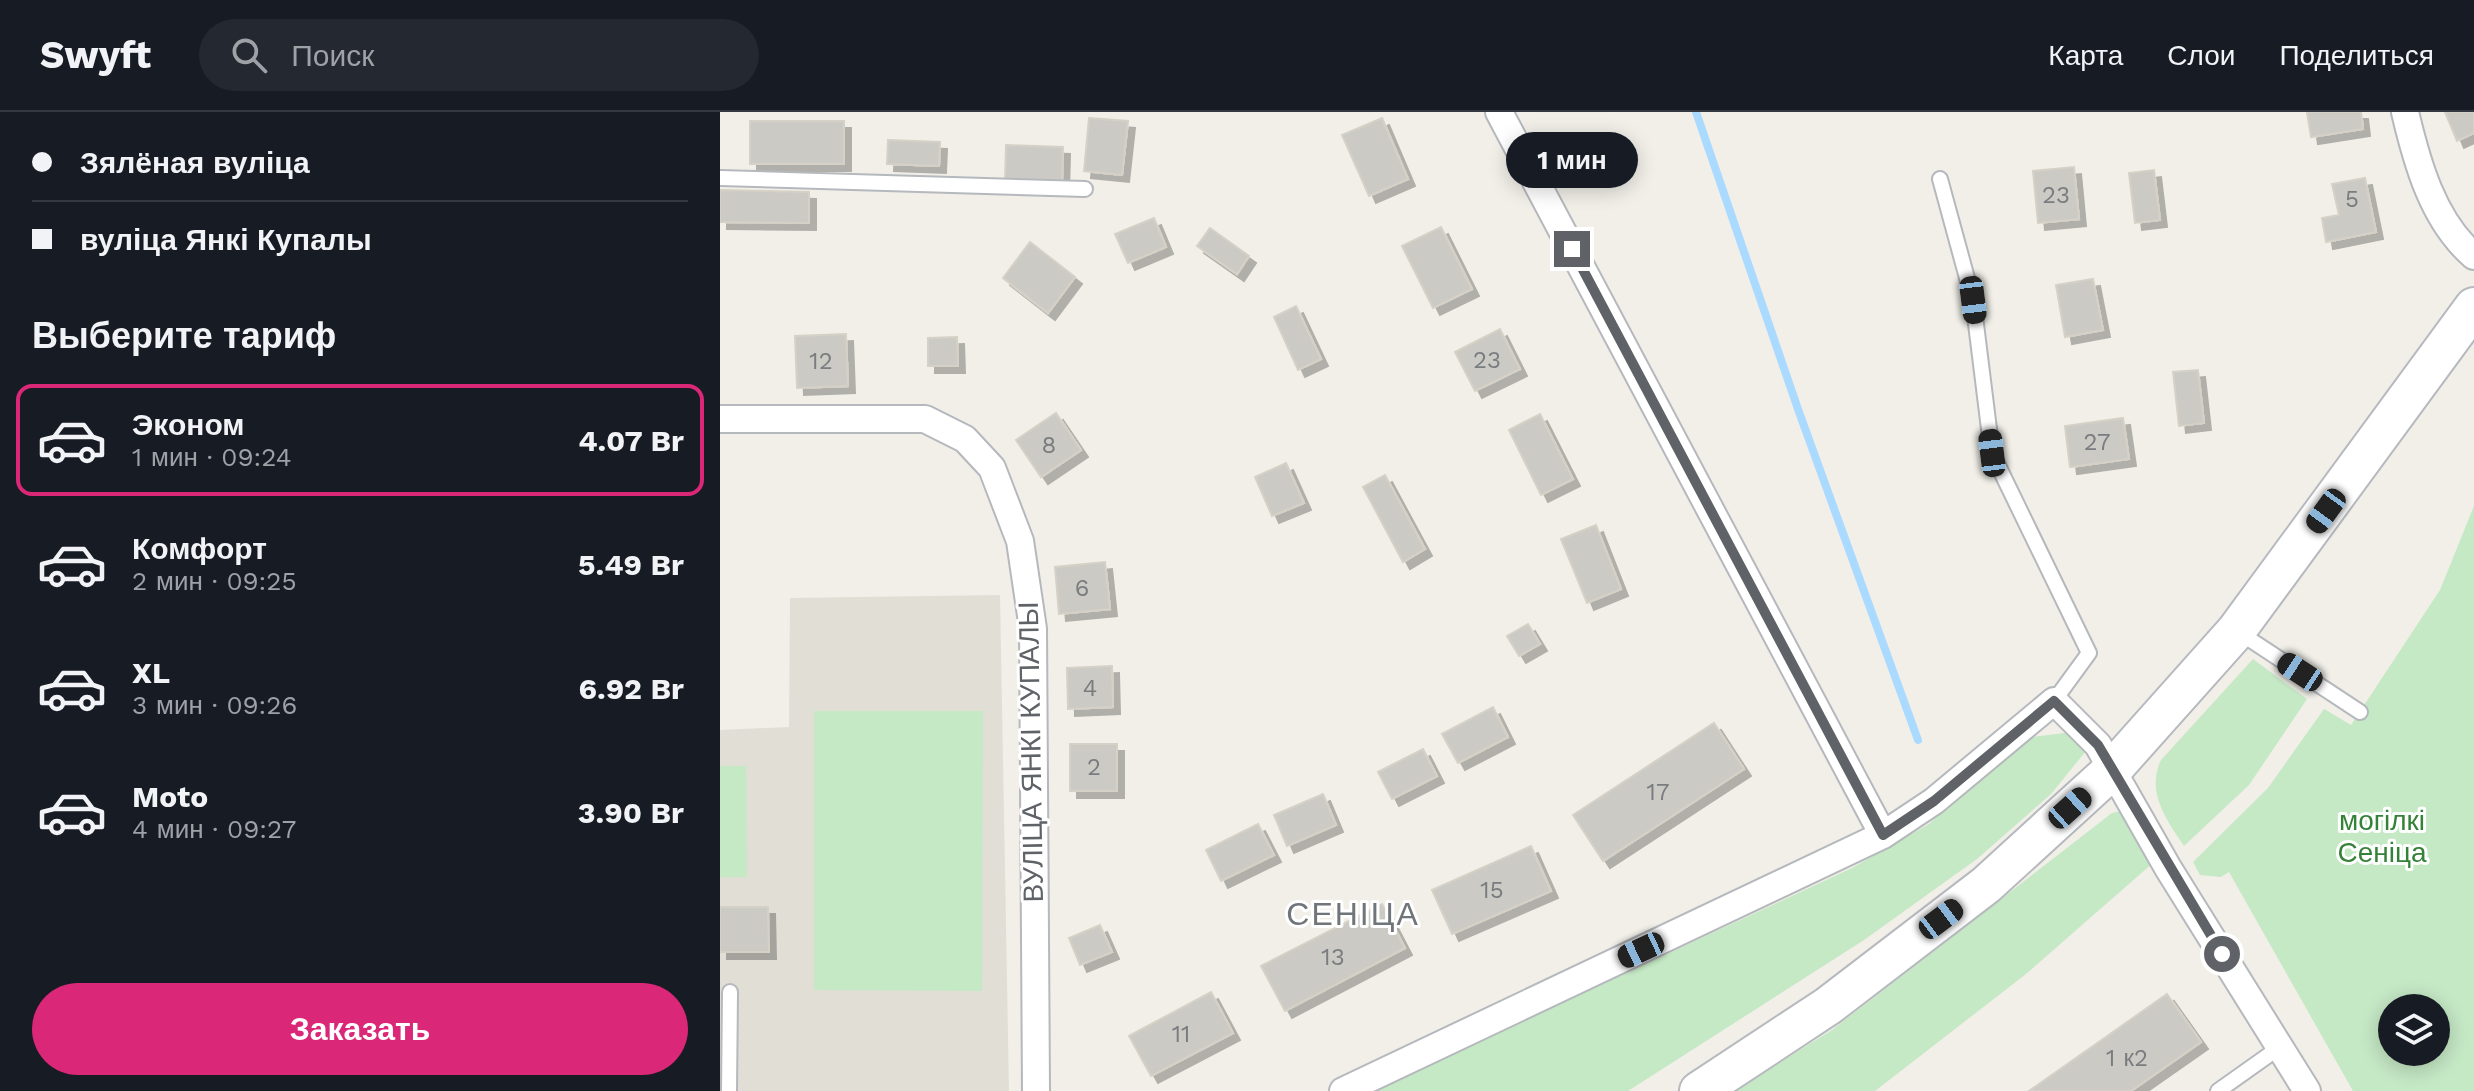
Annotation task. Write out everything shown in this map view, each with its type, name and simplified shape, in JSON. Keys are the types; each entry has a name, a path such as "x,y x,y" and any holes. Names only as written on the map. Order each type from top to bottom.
{"street":[{"path":"1499,112 1883,835"},
{"path":"2405,112 2414,150 2440,216 2458,242 2474,256"},
{"path":"1699,1091 1828,1006 1986,885 2112,770 2236,631 2474,307"},
{"name":"ВУЛІЦА ЯНКІ КУПАЛЫ","path":"720,419 925,419 965,439 992,468 1020,541 1033,629 1036,1091"},
{"path":"1343,1091 1883,835 1934,801 2054,701 2098,745 2168,868 2307,1091"}],"lane":[{"path":"720,178 1085,189"},
{"path":"1940,179 1973,300 1992,453 2089,653 2054,701"},
{"path":"2236,631 2360,712"},
{"path":"729,1091 730,992"},
{"path":"2218,1091 2280,1047"}],"shaded area":[{"path":"1000,595 1009,1091 720,1091 720,730 789,727 790,598"}],"green space":[{"name":"могілкі Сеніца","path":"2474,506 2474,1091 2353,1091 2229,872 2221,877 2200,875 2193,862 2268,788 2324,709 2351,725 2440,590"},
{"path":"2253,659 2307,699 2249,785 2184,846 2165,815 2157,794 2157,772 2161,760"},
{"path":"814,711 983,711 982,991 814,990"},
{"path":"2072,732 2086,751 2051,794 1977,859 1864,940 1628,1091 1372,1091 1852,868 1929,824 1976,781 2032,737"},
{"path":"720,766 746,766 747,877 720,877"},
{"path":"2121,811 2154,862 2026,974 1875,1091 1734,1091 1832,1030 2112,813"}],"building":[{"path":"2307,112 2361,112 2363,129 2311,137"},
{"path":"2445,112 2474,112 2474,133 2457,141"},
{"path":"1089,118 1128,121 1122,175 1084,171"},
{"path":"1382,118 1408,179 1369,196 1342,135"},
{"path":"750,121 844,121 844,164 750,164"},
{"path":"888,140 940,142 939,166 887,164"},
{"path":"1006,145 1063,147 1062,184 1005,182"},
{"path":"2074,167 2079,219 2038,223 2033,171"},
{"path":"2154,170 2160,220 2135,223 2129,173"},
{"path":"2365,178 2376,232 2326,242 2322,218 2339,215 2332,184"},
{"path":"720,190 809,192 809,223 720,222"},
{"path":"1154,218 1166,247 1128,263 1115,234"},
{"path":"1441,227 1472,289 1433,308 1402,246"},
{"path":"1210,228 1249,256 1237,274 1197,246"},
{"path":"1030,242 1075,277 1048,313 1003,278"},
{"path":"2093,279 2103,330 2065,337 2056,285"},
{"path":"1296,306 1321,359 1298,370 1274,317"},
{"path":"1500,329 1520,369 1475,391 1455,352"},
{"path":"846,334 848,386 797,388 795,336"},
{"path":"957,337 958,366 928,366 928,338"},
{"path":"2198,370 2204,423 2179,426 2173,372"},
{"path":"1056,413 1081,450 1041,477 1016,440"},
{"path":"1540,414 1573,479 1541,495 1509,430"},
{"path":"2123,418 2129,459 2070,467 2065,426"},
{"path":"1286,463 1304,503 1272,516 1255,477"},
{"path":"1385,475 1425,549 1403,562 1363,487"},
{"path":"1596,525 1621,589 1587,603 1561,539"},
{"path":"1105,562 1110,609 1059,614 1055,567"},
{"path":"1528,624 1540,644 1519,656 1507,636"},
{"path":"1112,666 1113,707 1068,709 1067,668"},
{"path":"1493,707 1508,737 1458,763 1442,734"},
{"path":"1714,723 1744,769 1603,861 1573,815"},
{"path":"1070,744 1117,744 1117,791 1070,791"},
{"path":"1423,749 1437,776 1392,799 1378,772"},
{"path":"1323,794 1336,825 1287,846 1274,815"},
{"path":"1258,824 1274,855 1221,881 1206,850"},
{"path":"1531,846 1551,891 1452,934 1432,890"},
{"path":"1382,904 1405,948 1285,1011 1261,966"},
{"path":"720,907 768,907 769,952 720,952"},
{"path":"1100,925 1112,952 1080,965 1069,938"},
{"path":"1211,992 1233,1033 1151,1076 1129,1036"},
{"path":"2167,994 2201,1042 2131,1091 2029,1091"}],"waterway":[{"path":"1696,112 1799,412 1918,740"}],"district":[{"name":"СЕНІЦА","path":"1353,914"}],"route":[{"path":"1572,249 1883,835 1934,801 2054,701 2098,745 2137,816 2222,954"}]}
